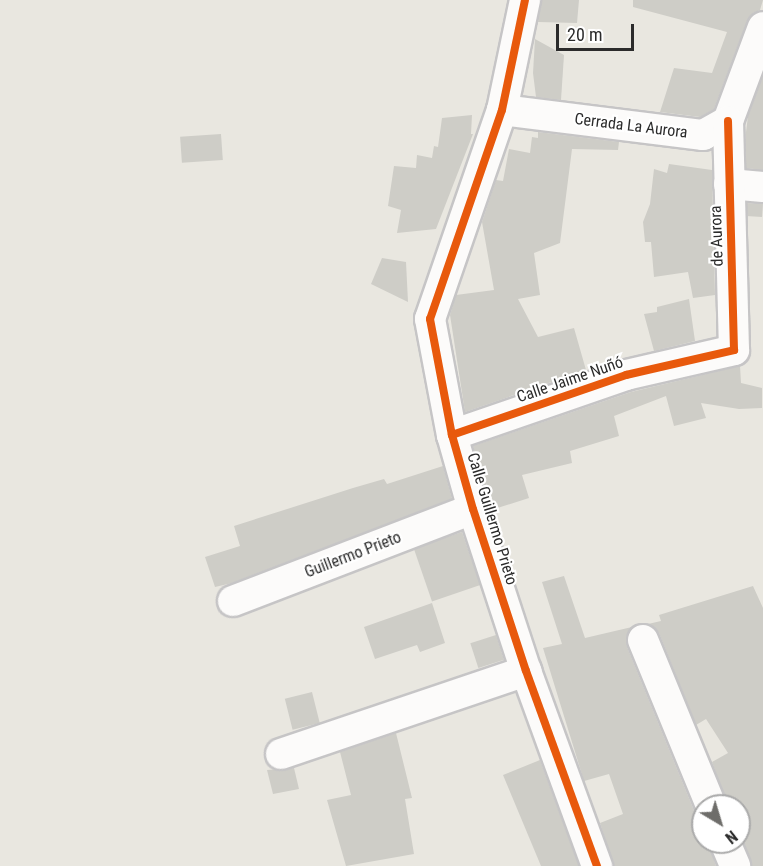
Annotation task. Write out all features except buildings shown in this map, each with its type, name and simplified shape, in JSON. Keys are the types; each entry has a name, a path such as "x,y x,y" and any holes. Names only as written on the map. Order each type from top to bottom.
{"street":[{"name":"Calle Guillermo Prieto","path":"525,0 502,110 430,319 452,435 474,509 526,671 597,866"},
{"path":"728,121 763,27"},
{"name":"Cerrada La Aurora","path":"502,110 703,135 728,121"},
{"name":"de Aurora","path":"728,121 734,350"},
{"path":"729,184 763,187"},
{"name":"Calle Jaime Nuñó","path":"452,435 626,375 734,350"},
{"name":"Guillermo Prieto","path":"233,601 474,509"},
{"path":"643,640 706,794"},
{"path":"281,754 526,671"}],"cycle path":[{"path":"525,0 502,110 430,319 452,435 473,509 526,671 597,866"},
{"path":"452,435 626,375 734,350 728,121"}]}
